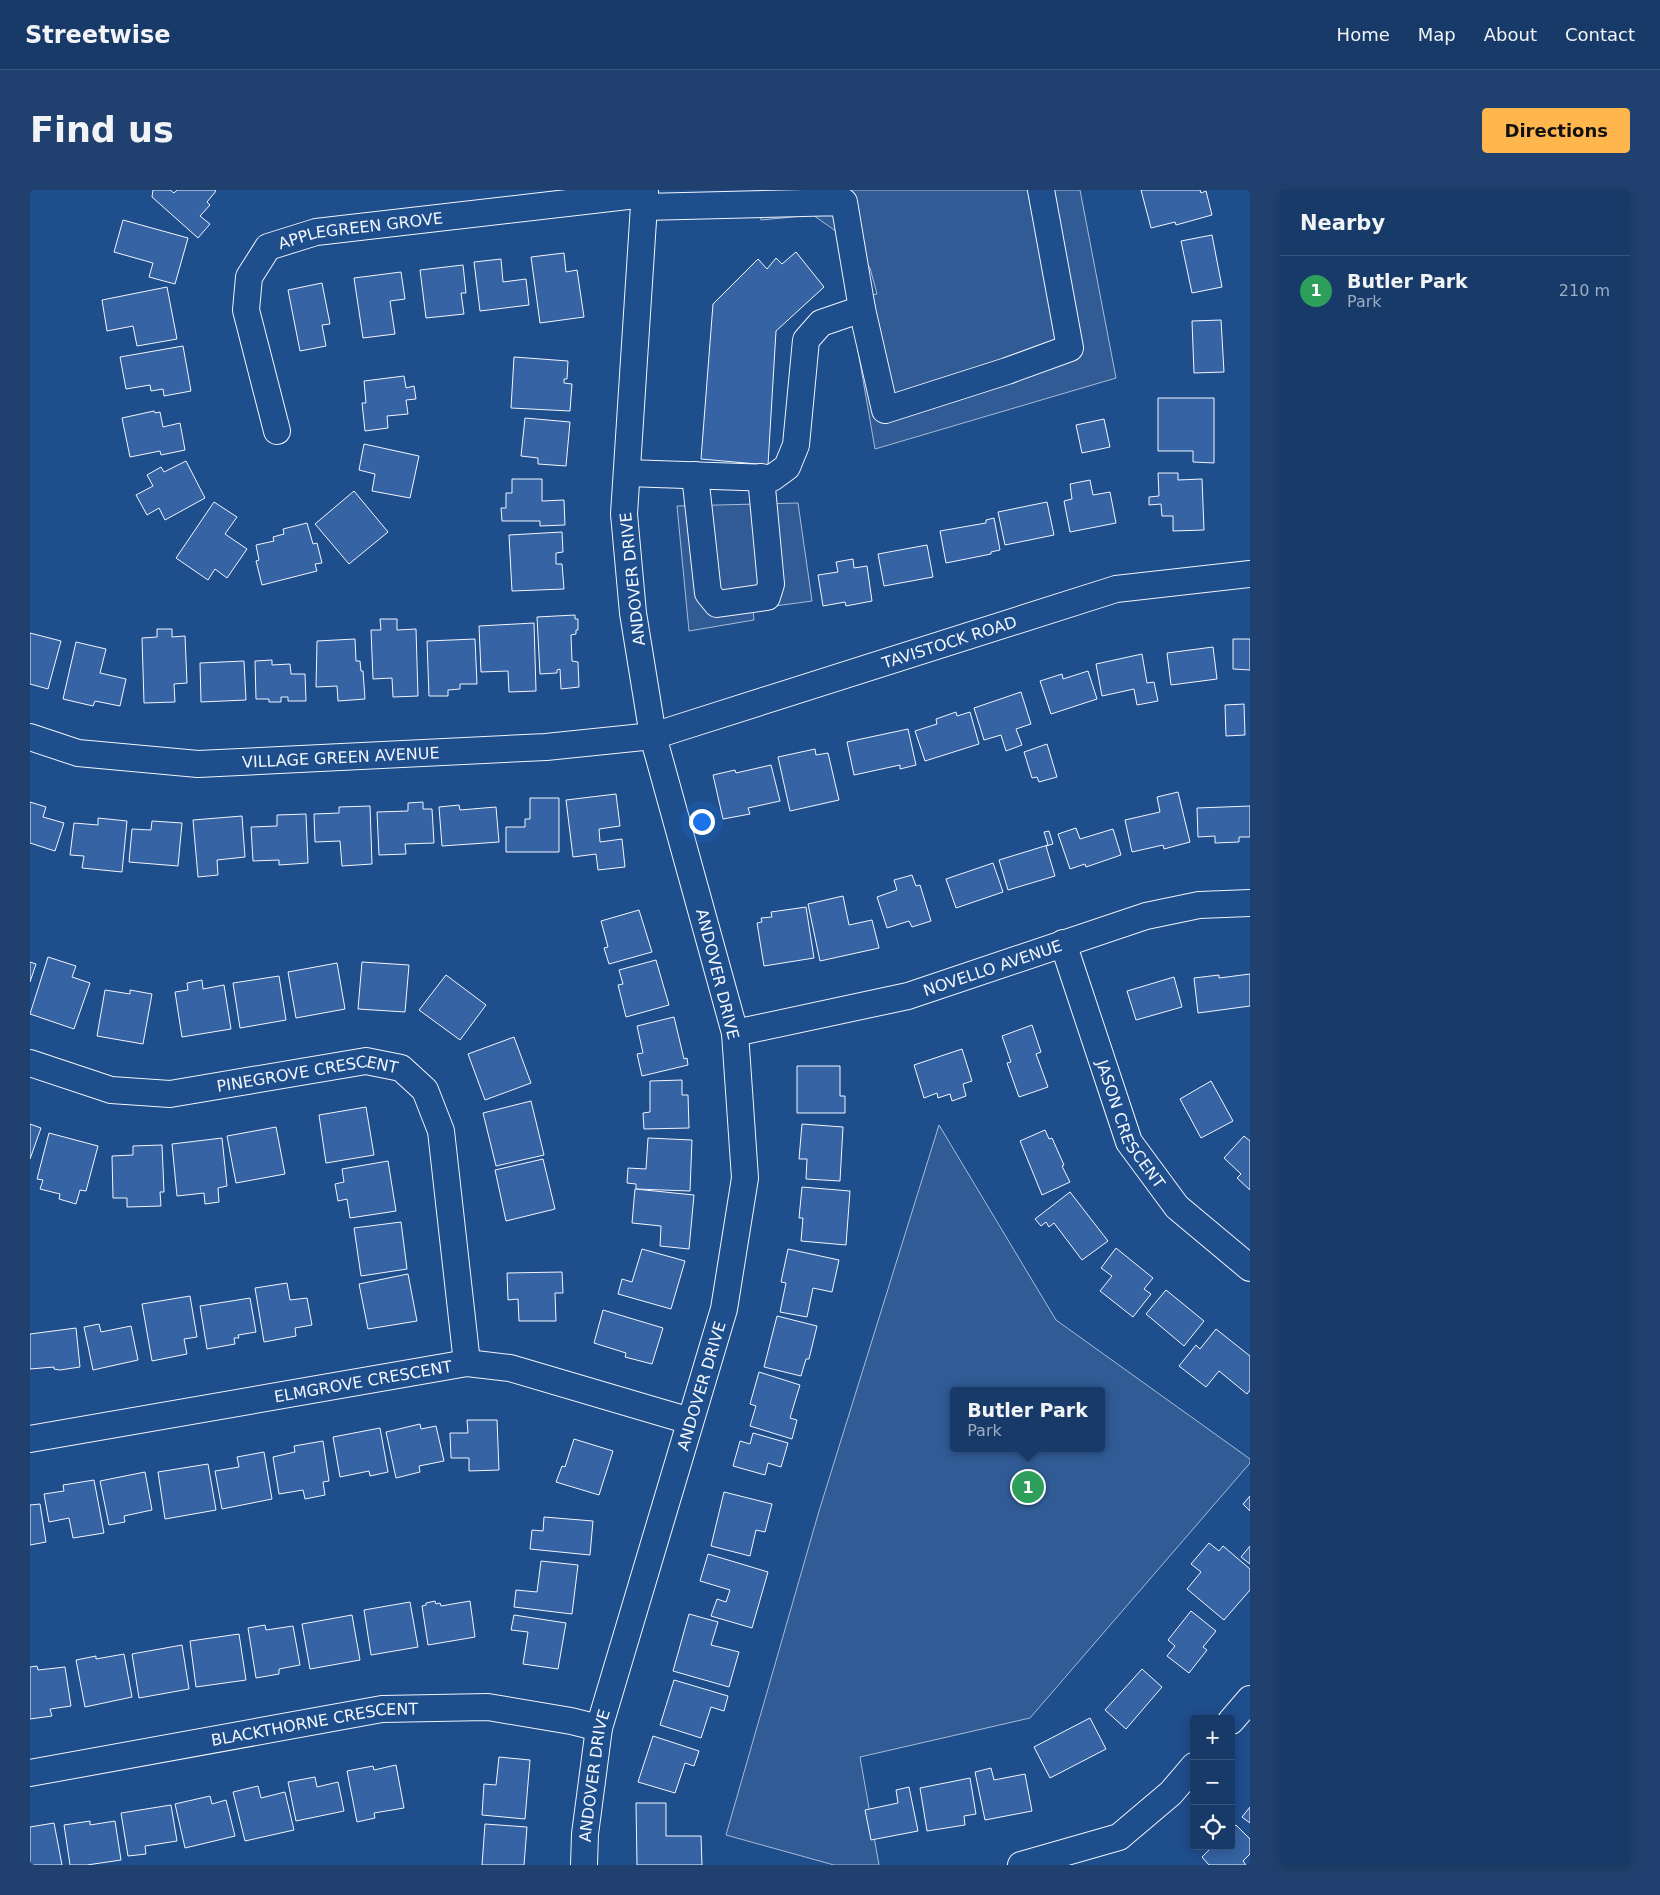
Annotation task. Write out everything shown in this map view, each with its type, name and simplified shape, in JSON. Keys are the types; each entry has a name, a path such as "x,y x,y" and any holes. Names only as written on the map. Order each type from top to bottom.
{"street":[{"path":"843,196 862,309 885,410 1007,372 1070,348 1041,190"},
{"name":"APPLEGREEN GROVE","path":"277,431 246,310 249,277 268,247 316,232 645,197 843,196"},
{"name":"ANDOVER DRIVE","path":"584,1865 585,1834 598,1728 724,1309 745,1178 736,1033 653,736 633,613 624,514 645,197"},
{"path":"627,472 772,478 787,467 796,445 806,340 821,323 862,309"},
{"path":"695,475 708,593 716,604 767,597 771,584 762,477"},
{"name":"TAVISTOCK ROAD","path":"653,736 1116,589 1250,574"},
{"name":"VILLAGE GREEN AVENUE","path":"30,736 78,753 198,764 546,747 653,736"},
{"name":"NOVELLO AVENUE","path":"736,1033 908,996 1146,916 1199,905 1250,903"},
{"name":"JASON CRESCENT","path":"1063,944 1128,1142 1176,1207 1250,1268"},
{"name":"PINEGROVE CRESCENT","path":"30,1063 111,1090 170,1094 366,1062 401,1068 425,1090 441,1131 468,1363"},
{"name":"ELMGROVE CRESCENT","path":"30,1439 468,1363 510,1368 690,1421"},
{"path":"1235,1716 1250,1699"},
{"name":"BLACKTHORNE CRESCENT","path":"30,1773 382,1709 488,1706 571,1721 598,1728"},
{"path":"1021,1865 1119,1837 1171,1793 1190,1771"}],"shaded area":[{"path":"757,190 1080,190 1116,378 875,449 849,299 877,294 870,268 857,250 837,232 813,215 761,220"},
{"path":"798,503 812,601 753,609 754,620 689,631 677,506"},
{"path":"939,1125 1056,1320 1250,1459 1250,1463 1030,1718 860,1757 879,1865 834,1865 726,1835 819,1511"}],"building":[{"path":"153,190 170,190 174,193 177,190 216,191 207,202 210,205 200,216 210,224 198,238 152,197"},
{"path":"1141,190 1200,190 1201,193 1206,191 1212,215 1176,225 1175,222 1151,228"},
{"path":"123,220 188,238 175,284 149,277 153,263 114,252"},
{"path":"1212,235 1222,287 1192,293 1181,241"},
{"path":"796,252 824,287 776,331 768,465 701,459 713,304 758,259 767,269 776,258 782,264"},
{"path":"564,253 566,272 577,270 584,317 540,323 531,257"},
{"path":"501,259 503,282 526,279 529,305 480,311 474,262"},
{"path":"463,265 466,293 461,293 464,314 426,318 420,270"},
{"path":"401,272 405,299 390,301 395,334 363,338 354,278"},
{"path":"322,283 330,324 322,325 326,346 300,351 288,290"},
{"path":"167,287 177,339 137,346 133,326 107,331 102,300"},
{"path":"1221,320 1224,372 1194,373 1192,321"},
{"path":"183,346 191,391 164,396 163,389 151,391 150,385 126,389 120,357"},
{"path":"514,357 568,361 567,379 564,379 564,383 572,384 570,411 511,408"},
{"path":"404,376 406,388 414,386 416,399 406,400 408,414 387,416 388,428 365,431 362,403 366,403 364,381"},
{"path":"1158,398 1214,398 1214,463 1193,462 1193,451 1158,451"},
{"path":"154,411 155,413 160,412 163,427 180,423 185,450 161,455 160,451 130,457 122,418"},
{"path":"525,418 570,422 566,466 538,464 538,458 521,456"},
{"path":"1104,419 1110,447 1082,453 1076,425"},
{"path":"364,444 419,456 410,498 372,491 375,474 359,470"},
{"path":"186,461 205,498 165,520 159,508 147,515 136,495 153,486 147,475 161,467 164,472"},
{"path":"1158,473 1178,473 1178,480 1202,479 1204,530 1173,531 1173,516 1162,516 1161,504 1149,505 1149,497 1159,496"},
{"path":"512,479 542,479 542,501 564,500 565,525 540,526 540,521 502,521 501,508 506,508 506,493 512,493"},
{"path":"1090,480 1093,495 1110,492 1116,523 1070,532 1064,501 1072,499 1070,484"},
{"path":"354,491 388,532 349,564 315,524"},
{"path":"214,502 237,517 225,534 247,549 227,578 215,569 208,580 176,558"},
{"path":"1047,502 1054,535 1005,545 998,512"},
{"path":"994,518 1000,550 991,552 991,554 946,563 940,531 986,523 986,520"},
{"path":"307,523 313,544 317,543 322,563 315,564 317,571 262,585 256,561 259,560 256,545 274,541 273,537 284,534 283,529"},
{"path":"562,532 563,552 556,553 556,564 562,564 564,589 512,591 509,535"},
{"path":"927,545 933,577 884,586 878,554"},
{"path":"853,559 854,568 867,566 872,601 846,606 845,602 823,606 818,575 838,572 836,562"},
{"path":"575,615 575,619 578,619 578,630 576,630 576,634 571,635 572,661 578,662 579,687 561,689 560,669 557,670 557,673 540,674 537,617"},
{"path":"380,619 397,619 397,630 416,629 418,696 393,697 392,678 373,679 371,630 381,630"},
{"path":"534,623 536,691 509,692 508,671 481,672 479,626"},
{"path":"157,629 172,629 172,637 185,636 187,683 174,684 175,702 144,703 142,638 157,637"},
{"path":"30,633 61,641 48,689 30,684"},
{"path":"355,639 356,661 360,661 361,671 363,671 365,699 338,701 337,686 316,687 317,641"},
{"path":"475,639 477,684 460,684 460,689 448,690 448,696 429,696 427,641"},
{"path":"1233,639 1250,639 1250,670 1233,669"},
{"path":"76,642 106,649 100,673 126,679 120,706 95,701 93,706 63,699"},
{"path":"1213,647 1217,679 1171,685 1167,653"},
{"path":"1142,654 1147,683 1154,682 1158,701 1137,705 1134,689 1102,696 1096,664"},
{"path":"272,660 272,665 290,664 291,674 305,674 306,701 288,701 288,697 281,697 281,702 269,702 269,699 256,699 255,661"},
{"path":"244,661 246,700 201,702 200,663"},
{"path":"1088,671 1097,699 1051,714 1040,681 1062,674 1063,679"},
{"path":"1021,692 1031,724 1016,729 1022,745 1006,751 1001,735 984,740 974,708"},
{"path":"1244,704 1245,735 1226,736 1225,705"},
{"path":"956,712 957,716 970,712 979,744 925,761 915,731 937,724 936,719"},
{"path":"908,729 916,765 900,769 900,765 854,775 847,742"},
{"path":"1047,744 1057,777 1039,782 1037,777 1032,778 1024,752"},
{"path":"815,749 816,755 828,753 839,800 790,811 778,757"},
{"path":"771,765 780,801 748,808 750,814 723,819 713,775 735,770 736,773"},
{"path":"1178,792 1190,842 1164,849 1163,845 1132,852 1125,820 1160,812 1157,797"},
{"path":"616,794 620,826 599,829 600,842 622,839 625,867 598,870 596,854 573,857 566,800"},
{"path":"530,798 559,798 559,852 506,852 506,827 525,827 525,819 530,819"},
{"path":"30,802 46,807 43,817 64,823 55,851 30,843"},
{"path":"423,802 423,809 432,809 434,843 405,844 406,854 379,855 377,812 408,811 408,803"},
{"path":"459,805 460,810 496,807 499,842 442,846 439,807"},
{"path":"370,806 372,864 342,866 340,841 315,842 314,814 339,813 339,807"},
{"path":"1250,806 1250,837 1239,837 1239,842 1215,843 1215,836 1198,837 1197,808"},
{"path":"306,814 308,863 279,865 279,860 253,861 251,827 277,826 277,815"},
{"path":"242,816 245,857 217,860 218,875 198,877 193,820"},
{"path":"98,818 127,821 122,872 82,868 84,856 70,855 74,823 98,825"},
{"path":"152,821 182,823 178,866 129,862 132,829 151,830"},
{"path":"1076,828 1080,839 1113,829 1121,855 1086,867 1085,864 1070,869 1058,834"},
{"path":"1049,831 1053,844 1046,846 1055,876 1008,890 999,860 1048,845 1044,832"},
{"path":"993,863 1003,892 956,908 946,879"},
{"path":"912,875 916,886 920,885 931,921 912,927 909,921 887,928 877,897 897,890 894,880"},
{"path":"843,896 849,925 872,920 879,948 820,961 808,904"},
{"path":"806,907 814,958 764,966 757,923 762,922 761,918 772,917 771,912"},
{"path":"639,910 652,952 609,964 604,948 608,947 601,921"},
{"path":"48,957 76,966 72,977 90,983 74,1029 30,1014"},
{"path":"656,960 669,1005 626,1017 618,985 623,984 619,970"},
{"path":"30,962 36,964 30,982"},
{"path":"362,962 409,965 405,1012 358,1009"},
{"path":"337,963 345,1009 296,1018 288,972"},
{"path":"1250,974 1250,1006 1198,1013 1194,978 1219,975 1219,978"},
{"path":"446,975 486,1005 460,1040 419,1010"},
{"path":"279,976 286,1020 240,1028 233,983"},
{"path":"1174,977 1182,1007 1136,1020 1127,991"},
{"path":"202,980 203,989 224,985 231,1029 182,1037 175,992 188,990 187,983"},
{"path":"105,990 130,994 130,990 152,994 143,1044 97,1036"},
{"path":"674,1017 684,1059 687,1058 688,1065 642,1076 637,1054 643,1053 637,1026"},
{"path":"1032,1025 1041,1052 1036,1054 1048,1087 1019,1097 1007,1063 1011,1062 1002,1036"},
{"path":"514,1037 531,1083 485,1100 468,1054"},
{"path":"962,1049 972,1081 963,1084 966,1096 952,1101 950,1094 938,1098 937,1093 924,1098 914,1065"},
{"path":"797,1066 840,1066 840,1096 845,1096 845,1113 797,1113"},
{"path":"682,1080 682,1095 688,1095 689,1128 644,1129 643,1113 650,1112 650,1081"},
{"path":"1211,1081 1233,1121 1201,1138 1180,1099"},
{"path":"531,1101 544,1155 496,1166 483,1113"},
{"path":"366,1107 374,1155 326,1163 319,1115"},
{"path":"30,1124 41,1128 30,1159"},
{"path":"802,1124 843,1127 840,1181 806,1179 807,1159 799,1159"},
{"path":"276,1127 285,1174 236,1183 227,1136"},
{"path":"1045,1130 1049,1139 1052,1138 1070,1182 1042,1195 1020,1141"},
{"path":"49,1133 98,1146 86,1191 80,1190 76,1204 59,1199 60,1194 40,1189 43,1180 37,1179"},
{"path":"1244,1136 1250,1141 1250,1190 1237,1178 1241,1174 1224,1158"},
{"path":"222,1138 227,1186 218,1188 219,1202 205,1204 204,1193 177,1196 172,1144"},
{"path":"648,1138 692,1140 690,1191 636,1189 636,1184 627,1183 628,1168 646,1169"},
{"path":"162,1145 164,1192 160,1192 161,1206 127,1207 127,1198 113,1198 112,1156 133,1155 133,1146"},
{"path":"543,1159 555,1209 506,1221 495,1170"},
{"path":"388,1161 396,1211 350,1218 347,1199 338,1201 335,1184 344,1182 342,1169"},
{"path":"802,1187 850,1191 846,1245 801,1241 803,1218 799,1218"},
{"path":"635,1189 694,1195 689,1249 660,1246 661,1226 632,1223"},
{"path":"1070,1192 1108,1241 1082,1260 1054,1223 1049,1227 1046,1222 1041,1226 1035,1219"},
{"path":"401,1222 407,1269 361,1276 354,1228"},
{"path":"1116,1248 1153,1278 1144,1289 1151,1294 1133,1317 1100,1291 1112,1276 1101,1268"},
{"path":"642,1249 685,1261 671,1309 618,1294 622,1279 632,1282"},
{"path":"788,1249 839,1260 832,1292 813,1288 807,1317 780,1312 786,1283 781,1282"},
{"path":"562,1272 563,1293 555,1293 556,1321 519,1321 518,1299 508,1300 507,1273"},
{"path":"408,1274 417,1321 368,1329 359,1284"},
{"path":"287,1283 290,1300 307,1298 312,1325 295,1328 296,1336 264,1342 255,1288"},
{"path":"1166,1290 1204,1321 1184,1346 1146,1314"},
{"path":"190,1296 197,1337 184,1339 187,1354 152,1361 142,1304"},
{"path":"250,1298 256,1332 238,1335 239,1338 234,1338 235,1344 207,1349 200,1306"},
{"path":"603,1310 663,1328 652,1364 625,1357 626,1353 594,1343"},
{"path":"777,1316 817,1326 809,1359 806,1359 801,1376 764,1367"},
{"path":"99,1324 101,1332 131,1326 138,1360 93,1370 84,1327"},
{"path":"76,1328 80,1367 60,1370 54,1369 54,1367 30,1369 30,1334"},
{"path":"1216,1329 1250,1356 1250,1390 1247,1394 1219,1371 1206,1387 1179,1366 1196,1345 1200,1349"},
{"path":"759,1372 800,1385 790,1418 797,1420 792,1439 750,1426 756,1406 750,1404"},
{"path":"467,1420 497,1420 499,1470 469,1471 469,1458 451,1458 450,1433 468,1433"},
{"path":"420,1424 421,1429 436,1426 444,1461 419,1466 420,1472 396,1478 386,1432"},
{"path":"380,1428 388,1472 370,1476 369,1471 340,1477 333,1437"},
{"path":"753,1433 788,1443 781,1467 768,1463 765,1475 733,1466 740,1441 750,1444"},
{"path":"574,1439 613,1451 599,1495 556,1482 562,1466 565,1467"},
{"path":"323,1441 329,1481 323,1482 325,1495 305,1499 303,1490 279,1494 273,1457 295,1452 294,1446"},
{"path":"264,1452 272,1499 222,1509 215,1471 239,1467 237,1457"},
{"path":"208,1464 216,1510 165,1519 158,1472"},
{"path":"145,1472 152,1510 124,1516 125,1522 109,1525 100,1481"},
{"path":"94,1480 104,1533 73,1538 69,1518 49,1522 44,1494 64,1491 63,1485"},
{"path":"724,1492 772,1504 765,1532 756,1530 750,1556 711,1546"},
{"path":"1250,1496 1250,1511 1243,1504"},
{"path":"40,1504 46,1542 30,1545 30,1505"},
{"path":"544,1517 593,1521 590,1555 530,1549 532,1530 543,1531"},
{"path":"1209,1543 1219,1551 1223,1546 1250,1569 1250,1590 1224,1620 1187,1589 1201,1572 1191,1564"},
{"path":"1250,1546 1250,1564 1241,1557"},
{"path":"708,1554 768,1572 752,1628 711,1616 717,1599 726,1602 730,1590 700,1581"},
{"path":"541,1561 578,1565 572,1614 514,1607 516,1590 537,1592"},
{"path":"435,1601 436,1604 440,1603 441,1606 470,1601 475,1637 428,1645 422,1606"},
{"path":"410,1602 418,1647 371,1655 364,1610"},
{"path":"1191,1611 1216,1631 1203,1647 1207,1650 1189,1673 1167,1656 1175,1646 1168,1640"},
{"path":"689,1614 718,1622 711,1645 739,1652 729,1687 673,1671"},
{"path":"352,1615 360,1660 310,1669 302,1624"},
{"path":"514,1615 566,1623 558,1669 523,1664 528,1632 511,1630"},
{"path":"265,1625 266,1630 293,1626 300,1665 279,1669 279,1674 256,1678 248,1628"},
{"path":"239,1634 246,1680 196,1687 190,1641"},
{"path":"182,1645 189,1689 139,1698 132,1654"},
{"path":"124,1654 132,1697 85,1707 76,1660"},
{"path":"37,1666 38,1670 65,1667 71,1706 50,1709 52,1716 30,1719 30,1667"},
{"path":"1142,1669 1162,1687 1126,1729 1105,1710"},
{"path":"674,1680 728,1696 724,1711 711,1707 701,1738 660,1725"},
{"path":"1090,1718 1106,1749 1050,1778 1034,1747"},
{"path":"653,1736 699,1751 694,1766 685,1763 675,1793 638,1782"},
{"path":"499,1757 530,1760 525,1819 482,1815 484,1784 496,1785"},
{"path":"396,1765 404,1808 374,1813 375,1818 357,1822 347,1771 373,1766 374,1770"},
{"path":"991,1768 994,1780 1025,1774 1032,1811 985,1820 975,1772"},
{"path":"315,1777 317,1787 338,1782 344,1811 296,1821 288,1782"},
{"path":"970,1778 976,1814 964,1816 965,1825 927,1831 920,1788"},
{"path":"258,1786 261,1798 285,1792 294,1830 245,1841 233,1792"},
{"path":"909,1787 918,1831 871,1840 865,1810 898,1803 896,1790"},
{"path":"210,1796 212,1804 226,1800 235,1836 185,1848 175,1804"},
{"path":"636,1803 666,1803 666,1836 701,1836 702,1865 637,1865"},
{"path":"171,1805 177,1841 145,1846 146,1854 128,1856 121,1813"},
{"path":"1250,1807 1250,1823 1242,1817"},
{"path":"90,1821 90,1825 115,1821 121,1860 87,1865 70,1865 64,1825"},
{"path":"54,1823 62,1865 30,1865 30,1827"},
{"path":"485,1824 527,1827 524,1865 482,1865"},
{"path":"1235,1826 1250,1839 1250,1854 1243,1861 1246,1865 1209,1865 1202,1857 1209,1850 1235,1850"}],"place":[{"name":"Butler Park","path":"1028,1487"}]}
